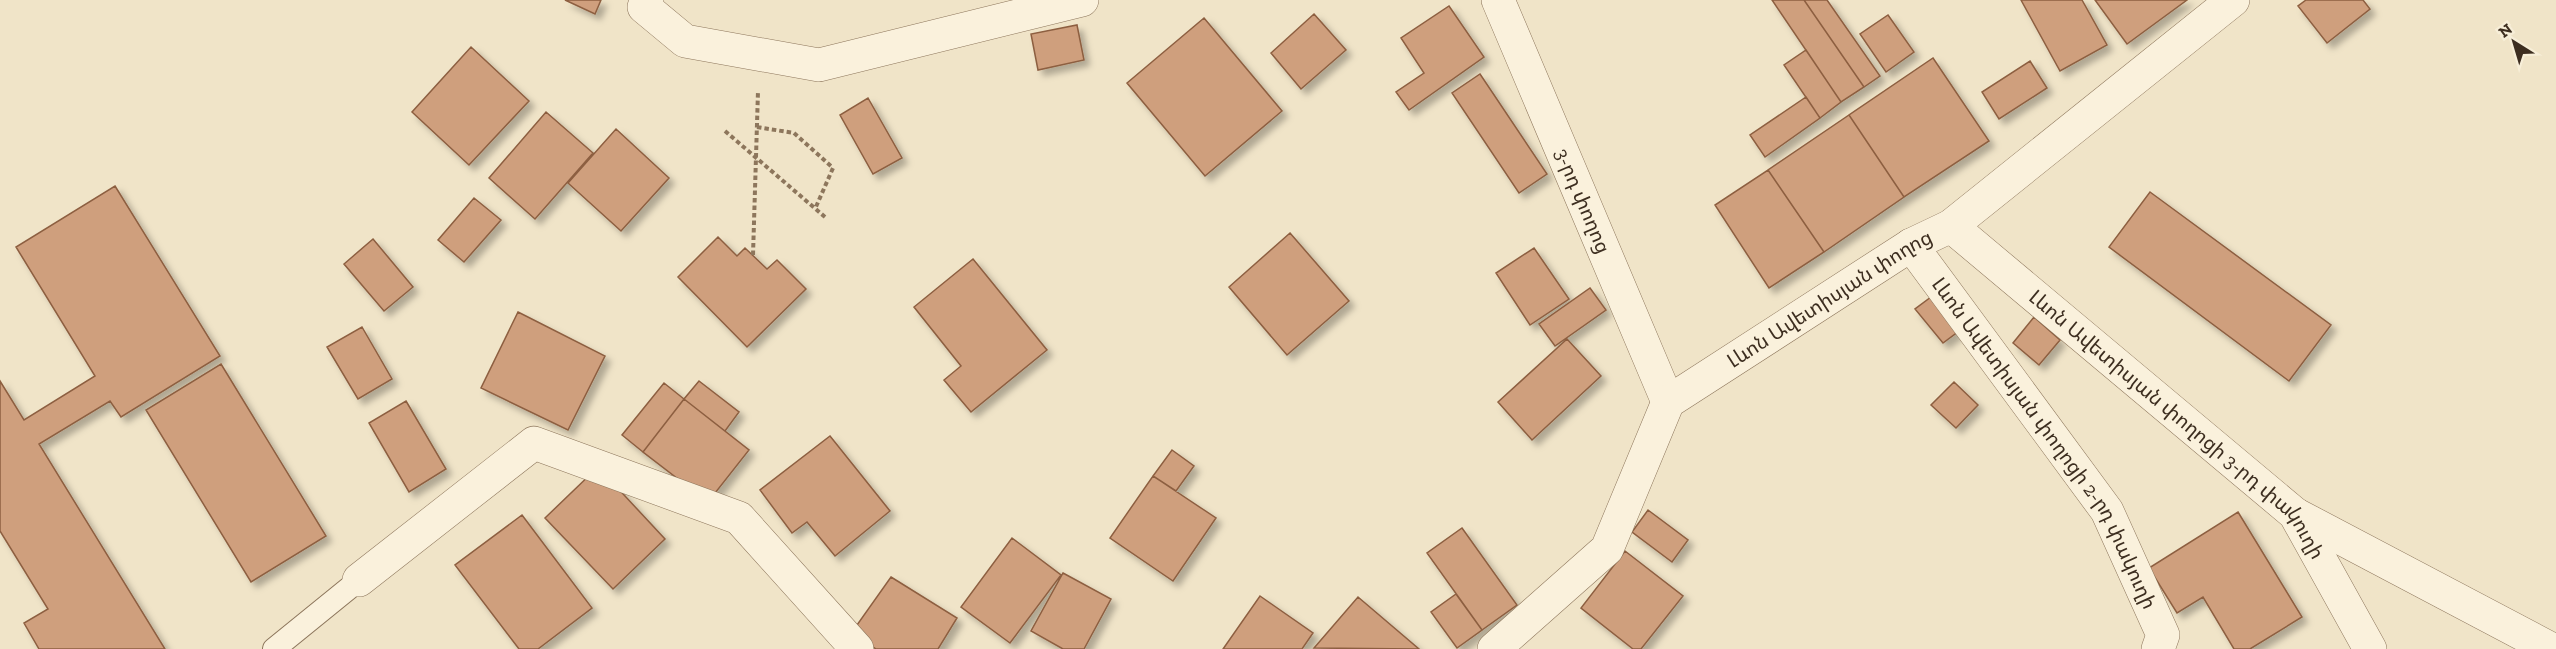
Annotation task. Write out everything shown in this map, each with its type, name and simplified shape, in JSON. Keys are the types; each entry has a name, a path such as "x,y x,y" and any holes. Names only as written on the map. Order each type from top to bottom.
{"street":[{"path":"647,0 644,7 685,41 819,64 1082,0"},
{"name":"3-րդ փողոց","path":"1498,0 1668,402"},
{"name":"Լևոն Ավետիսյան փողոց","path":"1668,402 1911,245 1952,226 2233,0"},
{"name":"Լևոն Ավետիսյան փողոցի 3-րդ փակուղի","path":"1952,226 2295,514 2370,649"},
{"name":"Լևոն Ավետիսյան փողոցի 2-րդ փակուղի","path":"1911,245 2107,511 2163,635 2158,649"},
{"path":"1494,649 1607,549 1668,402"},
{"path":"359,580 534,443 739,518 856,649"},
{"path":"2295,514 2551,649"}],"lane":[{"path":"274,649 359,580"}],"path":[{"path":"753,255 758,85"},
{"path":"757,127 794,133 833,168 815,209"},
{"path":"725,131 825,217"}],"building":[{"path":"565,0 601,0 595,14"},
{"path":"1772,0 1804,0 1864,87 1841,102"},
{"path":"1804,0 1827,0 1880,76 1864,87"},
{"path":"2021,0 2082,0 2107,45 2060,71"},
{"path":"2095,0 2187,0 2127,44"},
{"path":"2306,0 2363,0 2370,9 2327,43 2298,6"},
{"path":"1449,6 1484,57 1409,110 1396,92 1424,73 1401,38"},
{"path":"1314,14 1346,50 1301,89 1271,53"},
{"path":"1888,15 1914,52 1886,72 1860,34"},
{"path":"1204,18 1282,111 1205,176 1127,83"},
{"path":"1077,25 1084,60 1038,70 1031,34"},
{"path":"471,47 529,101 469,165 412,112"},
{"path":"1806,50 1841,102 1820,118 1784,65"},
{"path":"1933,58 1989,141 1904,197 1849,115"},
{"path":"2030,61 2047,88 1999,119 1982,92"},
{"path":"1480,74 1547,174 1519,193 1452,93"},
{"path":"1806,97 1820,118 1765,157 1750,135"},
{"path":"868,98 902,158 873,174 840,115"},
{"path":"546,112 593,153 535,219 489,178"},
{"path":"1849,115 1904,197 1824,252 1768,170"},
{"path":"616,129 669,178 621,231 568,183"},
{"path":"1768,170 1824,252 1769,288 1715,205"},
{"path":"115,186 220,356 121,417 110,401 39,444 165,649 39,649 24,623 48,609 0,531 0,381 24,420 95,376 16,247"},
{"path":"2150,192 2331,325 2289,381 2109,247"},
{"path":"474,198 501,220 464,262 438,240"},
{"path":"1290,233 1349,301 1287,355 1229,287"},
{"path":"718,237 737,256 745,248 767,269 777,260 806,289 747,347 678,277"},
{"path":"373,239 413,287 384,311 344,264"},
{"path":"1534,248 1569,299 1530,325 1496,273"},
{"path":"973,259 1047,350 971,412 944,380 961,366 914,307"},
{"path":"1590,288 1606,310 1555,346 1539,324"},
{"path":"1931,297 1959,331 1943,343 1915,309"},
{"path":"518,312 605,356 568,430 481,388"},
{"path":"2034,317 2060,340 2039,365 2013,343"},
{"path":"362,327 392,379 358,399 327,347"},
{"path":"1567,339 1601,376 1532,440 1498,402"},
{"path":"221,364 326,536 251,582 146,410"},
{"path":"699,381 739,412 725,431 684,399"},
{"path":"1954,382 1978,405 1956,428 1931,405"},
{"path":"664,383 684,399 643,452 622,435"},
{"path":"684,399 749,450 708,502 643,452"},
{"path":"406,401 446,469 409,492 369,423"},
{"path":"830,436 890,511 835,556 807,522 792,533 760,490"},
{"path":"1172,450 1194,466 1176,491 1153,476"},
{"path":"598,467 665,539 613,589 545,518"},
{"path":"1153,476 1216,518 1173,581 1110,538"},
{"path":"1648,510 1688,540 1672,562 1632,532"},
{"path":"2238,512 2302,617 2250,649 2234,649 2203,597 2177,613 2149,568"},
{"path":"522,515 592,608 538,649 519,649 455,565"},
{"path":"1462,528 1517,605 1482,630 1427,553"},
{"path":"1012,538 1061,575 1010,643 961,607"},
{"path":"1625,551 1683,596 1641,649 1633,649 1581,608"},
{"path":"1063,573 1111,599 1084,649 1063,649 1031,631"},
{"path":"891,577 957,618 938,649 876,649 852,632"},
{"path":"1456,594 1482,630 1457,648 1431,612"},
{"path":"1260,596 1313,633 1302,649 1223,649"},
{"path":"1358,597 1419,649 1314,648"}]}
